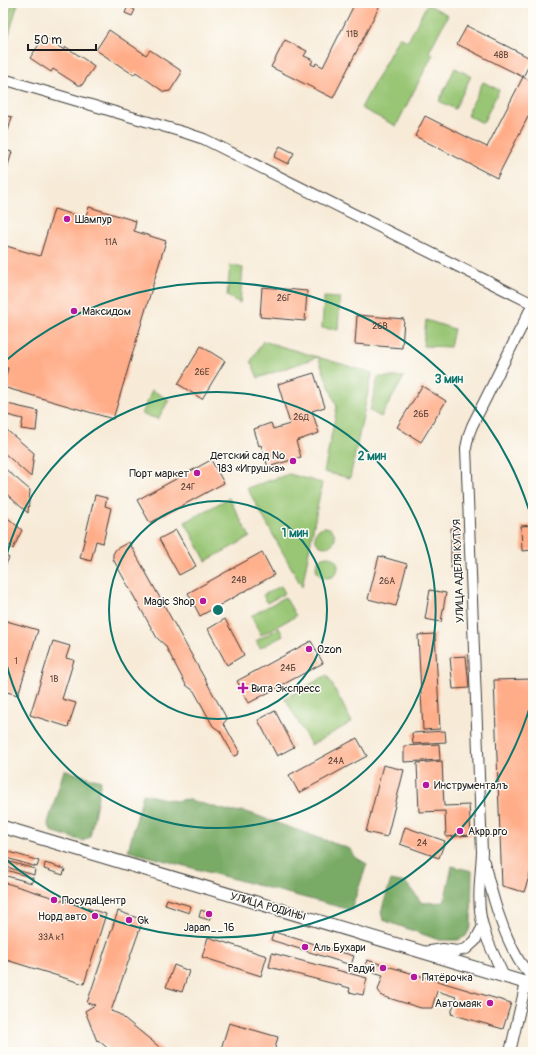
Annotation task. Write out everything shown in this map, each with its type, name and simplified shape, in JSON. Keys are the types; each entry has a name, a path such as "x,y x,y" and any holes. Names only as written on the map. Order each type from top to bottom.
{"street":[{"path":"3,79 204,139 533,304"},
{"name":"УЛИЦА АДЕЛЯ КУТУЯ","path":"482,852 470,559 467,442 472,426 533,304"},
{"name":"УЛИЦА РОДИНЫ","path":"3,827 504,977 531,982"},
{"path":"482,852 479,894 483,926 504,977"},
{"path":"482,852 496,906 518,960 531,982 510,1052"},
{"path":"423,952 443,949 458,951 466,949 475,941 483,926"}],"green space":[{"path":"12,3 18,3 3,55 3,36"},
{"path":"427,4 448,15 429,52 433,54 396,126 361,108 399,37 408,41"},
{"path":"455,68 471,76 455,109 439,101"},
{"path":"483,82 499,90 483,123 467,115"},
{"path":"230,265 243,268 240,303 227,296"},
{"path":"324,297 340,298 338,330 322,328"},
{"path":"426,320 454,329 450,347 423,346"},
{"path":"263,341 318,357 258,378 251,361"},
{"path":"318,357 372,373 350,478 324,472 337,407"},
{"path":"378,377 404,377 381,417 370,411"},
{"path":"152,390 169,400 158,419 142,414"},
{"path":"289,474 322,483 302,587 247,488"},
{"path":"229,498 250,537 206,561 185,522"},
{"path":"325,527 332,530 335,537 332,544 325,547 318,544 315,537 318,530"},
{"path":"327,556 335,559 338,567 335,575 327,578 319,575 316,567 319,559"},
{"path":"281,586 285,593 267,603 263,595"},
{"path":"285,597 296,616 261,635 251,616"},
{"path":"279,628 283,636 260,648 256,641"},
{"path":"327,675 352,722 311,745 285,698"},
{"path":"64,770 101,781 90,837 83,841 51,831 48,823"},
{"path":"143,794 176,801 186,799 232,812 244,811 350,849 355,857 367,864 351,910 128,851"},
{"path":"452,866 472,871 471,926 466,936 458,940 439,940 383,920 381,912 391,880 406,883 422,903 444,902"}],"building":[{"path":"355,3 376,3 380,5 333,98 271,67 285,40 307,51 304,56 313,60 311,64 315,66 316,63 323,67"},
{"path":"128,6 135,10 132,16 125,13"},
{"path":"467,26 532,59 523,77 457,44"},
{"path":"109,30 146,55 150,50 180,70 181,74 170,91 164,92 136,72 134,75 96,50"},
{"path":"44,37 64,50 66,47 93,65 94,67 82,85 78,85 53,69 51,72 30,58"},
{"path":"523,77 533,82 533,107 497,178 415,136 425,116 487,147"},
{"path":"3,115 12,117 8,131 3,129"},
{"path":"3,144 6,145 4,150 12,152 3,182"},
{"path":"280,146 294,153 288,164 274,157"},
{"name":"Максидом","path":"89,207 136,221 134,231 166,241 113,419 3,387 8,368 3,367 3,245 40,256 54,209 85,218"},
{"path":"262,287 307,291 305,321 260,317"},
{"path":"357,315 404,319 402,348 355,344"},
{"path":"201,346 225,361 202,399 178,384"},
{"path":"314,373 325,407 312,411 319,433 296,441 301,457 268,467 254,429 271,423 273,429 290,424 278,384"},
{"path":"422,386 446,401 421,442 397,427"},
{"path":"3,403 38,411 36,431 21,429 23,419 3,414"},
{"path":"3,427 34,453 31,477 3,452"},
{"path":"211,460 224,483 150,523 137,500"},
{"path":"3,467 30,490 28,513 3,491"},
{"path":"95,495 107,498 105,506 111,508 103,543 96,541 91,561 80,558"},
{"path":"3,514 22,530 13,549 3,540"},
{"path":"533,525 533,550 522,551 521,526"},
{"path":"451,528 458,529 458,568 451,568"},
{"path":"176,530 196,566 179,575 159,539"},
{"path":"129,542 227,719 223,724 239,751 238,755 234,756 220,731 213,726 194,691 186,685 165,645 157,638 113,559 113,554 116,549"},
{"path":"262,552 274,575 200,616 188,593"},
{"path":"3,553 9,558 3,570"},
{"path":"379,556 407,564 396,606 368,599"},
{"path":"430,590 446,593 441,622 425,619"},
{"path":"225,619 244,655 227,665 208,629"},
{"path":"3,620 38,630 18,695 3,691"},
{"path":"435,634 440,729 423,730 418,635"},
{"path":"53,641 70,646 66,658 74,660 62,699 76,703 68,727 30,715"},
{"path":"311,641 323,663 249,703 237,681"},
{"path":"466,656 469,688 453,689 450,657"},
{"path":"533,679 533,865 524,892 502,886 494,680"},
{"path":"275,711 294,747 277,756 258,720"},
{"path":"445,731 446,742 413,744 412,733"},
{"path":"357,738 367,756 299,793 289,775"},
{"path":"439,744 440,760 404,762 404,746"},
{"path":"442,761 444,806 469,805 471,835 446,837 445,811 419,812 417,763"},
{"path":"383,765 404,770 387,837 366,832"},
{"path":"405,827 445,841 439,858 400,844"},
{"path":"3,850 39,861 37,867 3,857"},
{"path":"3,860 35,869 34,875 3,866"},
{"path":"45,863 65,869 63,875 44,869"},
{"path":"3,869 33,878 32,883 3,875"},
{"path":"3,882 106,914 84,984 3,959"},
{"path":"167,899 191,906 189,913 165,905"},
{"path":"201,910 211,914 209,920 199,917"},
{"path":"118,911 143,920 111,1011 119,1014 163,1050 162,1052 112,1052 98,1040 97,1041 85,1011 95,1005 87,1003"},
{"path":"274,932 354,956 351,965 271,940"},
{"path":"208,937 267,956 261,976 202,957"},
{"path":"272,953 367,978 363,995 349,992 350,988 269,967"},
{"path":"367,960 511,1003 503,1029 451,1014 456,997 437,991 432,1008 421,1008 382,996 378,990 383,975 364,969"},
{"path":"174,965 189,971 182,992 166,987"},
{"path":"229,1023 278,1037 274,1052 248,1052 242,1050 241,1052 220,1052"}],"place":[{"name":"Шампур","path":"67,219"},
{"name":"Максидом","path":"74,311"},
{"name":"Детский сад № 183 «Игрушка»","path":"293,461"},
{"name":"Порт маркет","path":"197,473"},
{"name":"Magic Shop","path":"203,601"},
{"name":"Ozon","path":"309,649"},
{"name":"Вита Экспресс","path":"243,688"},
{"name":"Инструменталъ","path":"426,785"},
{"name":"Akpp.pro","path":"460,831"},
{"name":"ПосудаЦентр","path":"54,900"},
{"name":"Japan__16","path":"209,914"},
{"name":"Норд авто","path":"95,916"},
{"name":"Gk","path":"129,920"},
{"name":"Аль Бухари","path":"305,947"},
{"name":"Радуй","path":"383,968"},
{"name":"Пятёрочка","path":"414,977"},
{"name":"Автомаяк","path":"490,1003"}]}
